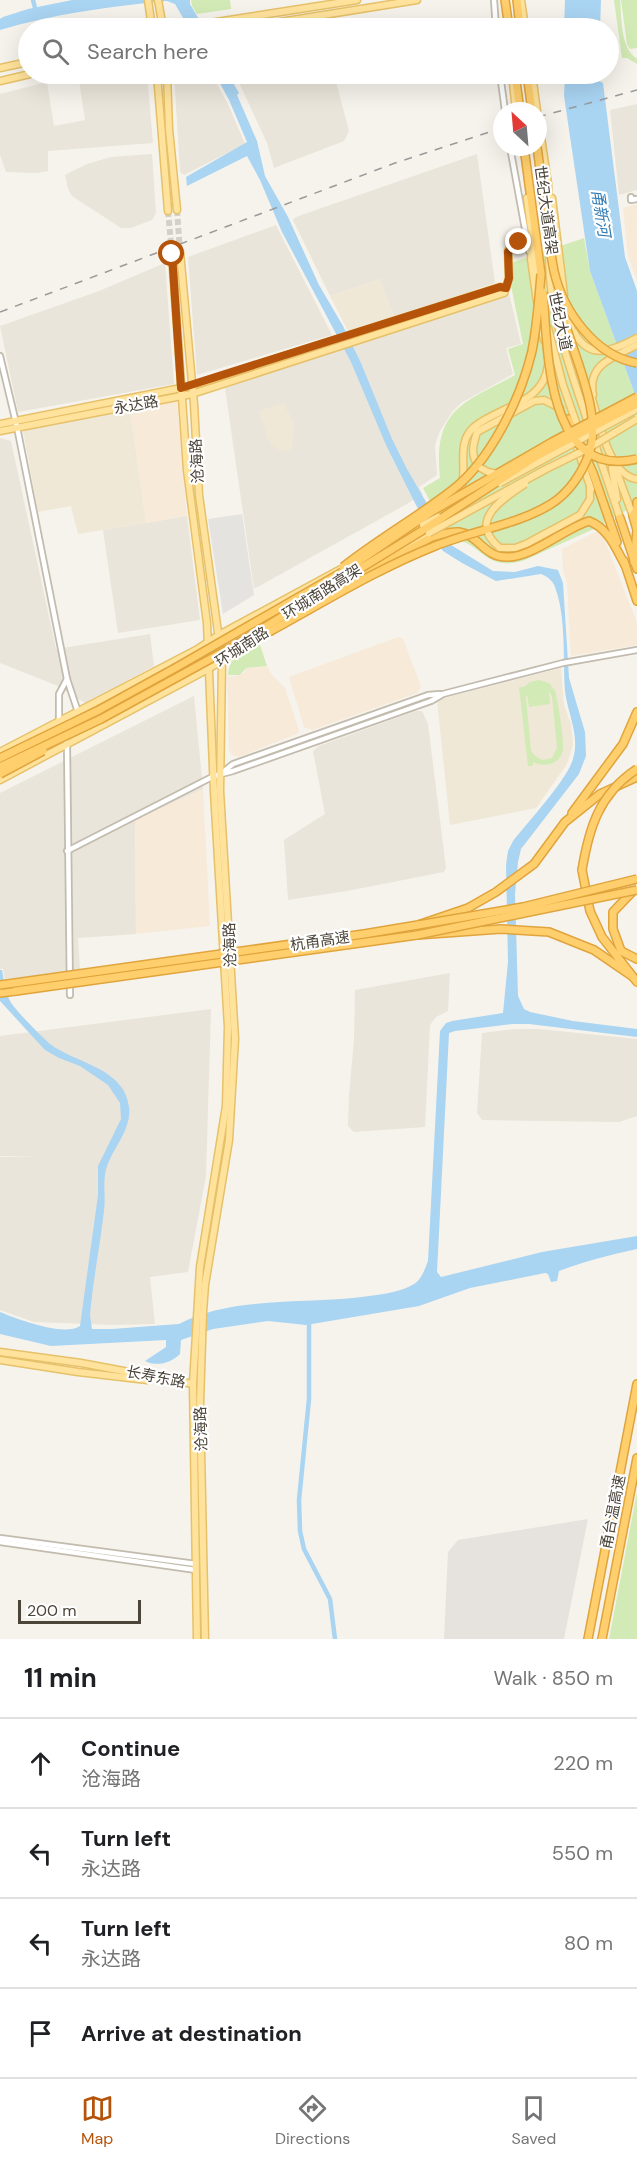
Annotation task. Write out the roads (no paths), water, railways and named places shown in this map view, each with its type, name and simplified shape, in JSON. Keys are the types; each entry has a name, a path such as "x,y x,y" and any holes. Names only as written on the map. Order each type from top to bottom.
{"highway":[{"path":"504,0 506,18"},
{"path":"517,0 519,18"},
{"path":"514,84 517,102"},
{"path":"528,84 531,102"},
{"name":"世纪大道高架","path":"524,156 541,274"},
{"name":"世纪大道高架","path":"538,156 555,273"},
{"path":"555,273 572,315 580,327 611,355 637,363"},
{"path":"234,646 269,632 405,558 459,536 533,514 553,503 571,487 590,452 593,414 558,300 555,273"},
{"path":"541,274 554,397 563,424 570,435 593,456 608,459 637,459"},
{"path":"318,584 453,490 483,458 502,429 517,395 531,353 541,274"},
{"name":"环城南路高架","path":"0,758 99,710 318,584 344,572 431,512 543,447 637,397"},
{"name":"环城南路高架","path":"0,766 101,719 234,646 537,456 637,406"},
{"path":"571,417 585,447 637,601"},
{"path":"636,566 637,530 633,516 637,502"},
{"path":"620,518 636,566"},
{"path":"327,594 430,535 448,532 464,533 487,552 496,556 509,557 521,555 577,524 589,520 606,532 625,565"},
{"path":"0,752 99,710"},
{"path":"418,925 468,908 496,892 534,864 623,744 637,712"},
{"path":"0,774 101,719"},
{"path":"635,979 602,937 590,911 582,870 586,845 596,814 610,793 637,769"},
{"path":"565,822 600,794 637,777"},
{"name":"杭甬高速","path":"0,985 364,934 523,907 637,879"},
{"path":"635,890 614,912 613,929 621,951 637,959"},
{"name":"杭甬高速","path":"0,993 417,935 635,890"},
{"path":"417,935 501,929 549,932 594,950 635,979"},
{"name":"甬台温高速","path":"588,1639 637,1384"},
{"name":"甬台温高速","path":"602,1639 637,1458"}],"main road":[{"path":"243,18 357,0"},
{"path":"304,18 417,0"},
{"path":"521,0 524,18"},
{"path":"148,3 150,18"},
{"path":"159,3 161,18"},
{"path":"0,68 18,64"},
{"path":"0,81 18,77"},
{"path":"155,84 155,97 160,107 168,212"},
{"path":"169,84 170,129 177,210"},
{"path":"533,84 536,102"},
{"name":"世纪大道","path":"524,156 529,236 543,310 571,417 593,473"},
{"name":"世纪大道","path":"544,156 548,184 549,271 557,316 572,374 620,518"},
{"path":"548,184 552,196 568,319 610,455 633,516"},
{"path":"422,523 454,500 463,485 465,437 483,421 530,396 542,386 547,374 548,353 538,307 529,236"},
{"name":"永达路","path":"0,424 182,396 191,390 500,287 506,288 509,278 508,252 511,247 529,236"},
{"name":"沧海路","path":"200,1312 229,1140 235,1068 234,1011 217,775 210,668 207,643 204,592 187,471 181,388 176,253 191,390 199,495 222,661 217,775 228,1070 226,1106 200,1267 199,1337 205,1639"},
{"path":"568,319 578,339 593,350 605,352 637,338"},
{"path":"596,409 591,384 599,366 637,345"},
{"name":"永达路","path":"0,430 16,423 181,388 191,390"},
{"path":"591,489 571,417 560,408 544,400 534,401 477,432 473,454 479,467 488,472 507,473 587,432 637,406"},
{"name":"环城南路","path":"0,752 318,584 422,523 509,478 637,406"},
{"path":"430,535 585,447 637,421"},
{"path":"509,478 587,432"},
{"path":"585,447 591,489 590,499 580,515 526,544 514,548 500,548 489,536 486,526 490,512 498,503 521,487 585,447"},
{"path":"610,455 620,518"},
{"path":"610,455 625,476 637,479"},
{"name":"环城南路","path":"0,780 210,668 327,594"},
{"name":"沧海路","path":"197,1639 193,1384 199,1337"},
{"name":"长寿东路","path":"0,1352 81,1363 193,1384"},
{"name":"长寿东路","path":"0,1360 78,1372 193,1384"}],"street":[{"path":"494,0 495,18"},
{"path":"501,84 504,102"},
{"path":"512,156 529,236"},
{"path":"0,356 16,423 67,679 78,712"},
{"path":"67,851 217,775 431,701 443,694 563,663 637,650"},
{"path":"67,679 59,694 59,722 67,745 70,994"},
{"path":"0,1540 196,1567"}],"water":[{"path":"72,0 190,0 198,18 183,18 175,4 167,1 125,5 46,18 18,18 18,25 0,30 0,19 28,9"},
{"path":"565,0 601,0 600,18 564,18"},
{"path":"220,84 234,84 239,93 237,95 257,141 265,176 361,363 392,439 407,469 451,545 493,571 515,572 538,566 558,570 563,583 569,678 585,732 586,756 579,774 521,849 515,894 518,996 524,1009 530,1012 573,1021 637,1029 637,1037 529,1024 449,1033 437,1272 441,1277 542,1252 637,1236 637,1249 598,1258 559,1271 557,1281 551,1282 548,1274 545,1273 470,1288 419,1306 306,1325 268,1321 213,1329 181,1340 180,1354 168,1362 154,1364 145,1361 166,1347 166,1340 51,1346 0,1334 0,1312 52,1328 73,1329 80,1326 98,1195 98,1166 121,1119 120,1103 108,1085 80,1066 45,1050 0,1001 0,970 2,970 10,1001 17,1011 60,1051 109,1075 125,1094 129,1107 128,1122 110,1159 104,1182 104,1211 90,1315 92,1329 179,1324 200,1315 247,1305 346,1299 404,1289 419,1280 428,1261 440,1031 446,1023 452,1021 503,1013 508,962 506,865 508,851 513,841 563,778 575,750 574,733 565,691 561,613 552,582 541,574 496,581 443,551 416,505 386,445 351,362 282,232 247,156 187,186 186,177 247,142"},
{"name":"甬新河","path":"565,84 603,84 625,257 637,291 637,400 590,271 564,96"}],"waterway":[{"path":"33,0 36,12"},
{"path":"309,1319 309,1399 299,1500 300,1531 304,1549 330,1599 335,1639"}],"tunnel":[{"path":"177,210 180,252"},
{"path":"168,211 172,254"}],"railway":[{"path":"547,115 637,90"},
{"path":"0,312 395,163 493,131"}]}
